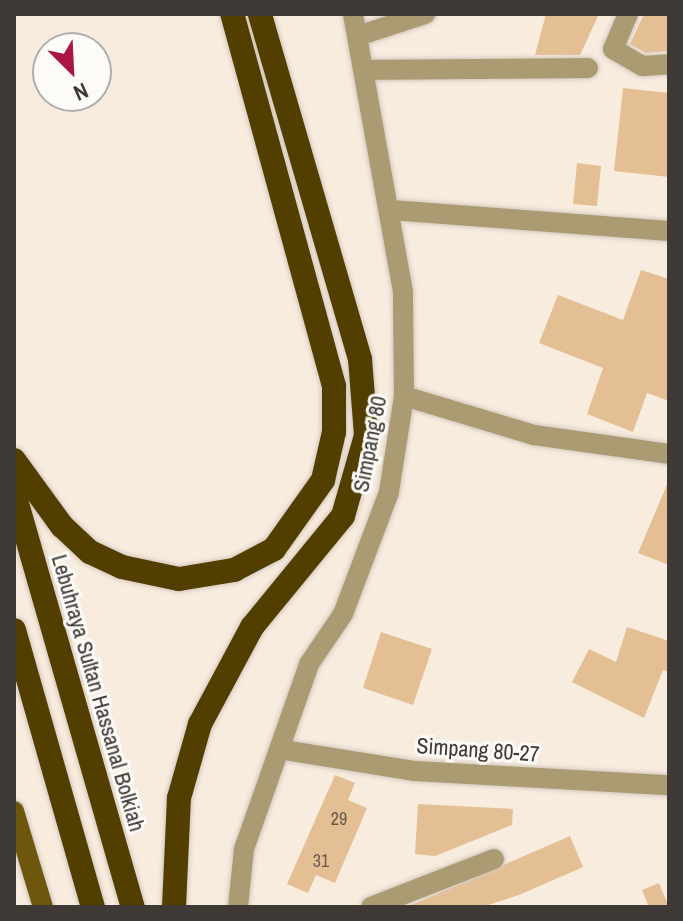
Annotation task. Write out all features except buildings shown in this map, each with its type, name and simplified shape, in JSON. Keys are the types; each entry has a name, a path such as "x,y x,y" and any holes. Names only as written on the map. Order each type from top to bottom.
{"highway":[{"path":"14,460 62,526 90,552 122,567 179,579 234,570 274,549 323,480 334,432 334,386 232,14"},
{"path":"174,907 179,798 200,724 252,627 343,516 366,435 360,359 260,14"},
{"name":"Lebuhraya Sultan Hassanal Bolkiah","path":"14,493 133,907"},
{"path":"14,630 93,907"}],"main road":[{"path":"14,811 43,907"}],"street":[{"name":"Simpang 80","path":"238,907 244,849 284,750 309,664 343,614 389,492 404,396 403,292 391,210 353,14"},
{"path":"358,36 425,14"},
{"path":"628,14 613,49 643,66 669,64"},
{"path":"365,70 588,68"},
{"path":"391,210 669,231"},
{"path":"404,396 534,435 669,454"},
{"name":"Simpang 80-27","path":"284,750 415,771 669,784"},
{"path":"371,907 494,859"}]}
